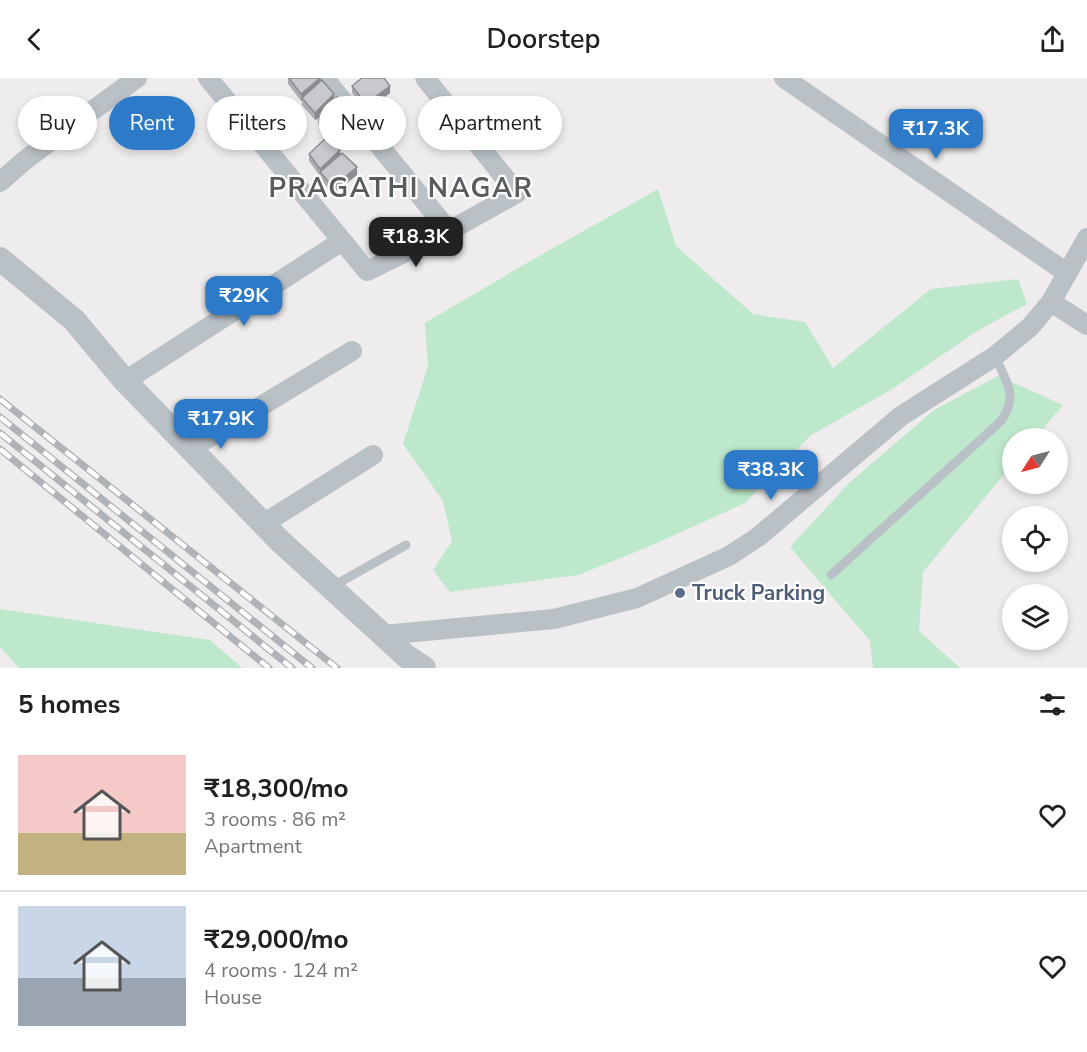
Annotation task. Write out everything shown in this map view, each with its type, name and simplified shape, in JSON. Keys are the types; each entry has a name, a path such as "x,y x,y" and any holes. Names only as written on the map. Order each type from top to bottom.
{"street":[{"path":"0,182 26,160 137,78"},
{"path":"208,78 367,271 449,231 517,193 425,78"},
{"path":"324,78 449,231"},
{"path":"784,78 1067,273"},
{"path":"383,635 554,619 637,598 718,561 758,537 901,416 995,356 1030,327 1051,302 1087,238"},
{"path":"125,381 342,241"},
{"path":"0,259 74,320 125,381 263,524 406,656 423,668"},
{"path":"1051,302 1087,325"},
{"path":"190,449 352,351"},
{"path":"263,524 373,455"}],"lane":[{"path":"831,575 1000,422 1009,411 1012,399 995,356"},
{"path":"331,587 406,545"}],"green space":[{"path":"658,189 676,246 753,314 805,322 833,368 931,289 1018,279 1027,304 982,328 889,391 811,435 745,503 648,547 578,575 450,592 433,570 452,541 443,501 403,444 428,366 425,323"},
{"path":"998,376 1063,405 1043,428 1002,428 1002,477 923,572 919,631 960,668 873,668 870,641 790,547 850,482 934,410"},
{"path":"0,609 210,640 242,668 19,668 0,647"}],"building":[{"path":"289,78 320,78 301,94"},
{"path":"362,78 384,78 390,86 377,96 360,96 352,86"},
{"path":"322,80 334,94 319,96 319,109 315,113 307,104 307,96 304,96"},
{"path":"319,145 319,150 340,150 320,169 309,154"},
{"path":"342,153 357,167 333,187 320,172"}],"railway":[{"path":"0,399 337,668"},
{"path":"0,417 312,668"},
{"path":"0,433 292,668"},
{"path":"0,449 269,668"}],"place":[{"name":"Truck Parking","path":"680,593"}],"district":[{"name":"PRAGATHI NAGAR","path":"401,188"}]}
